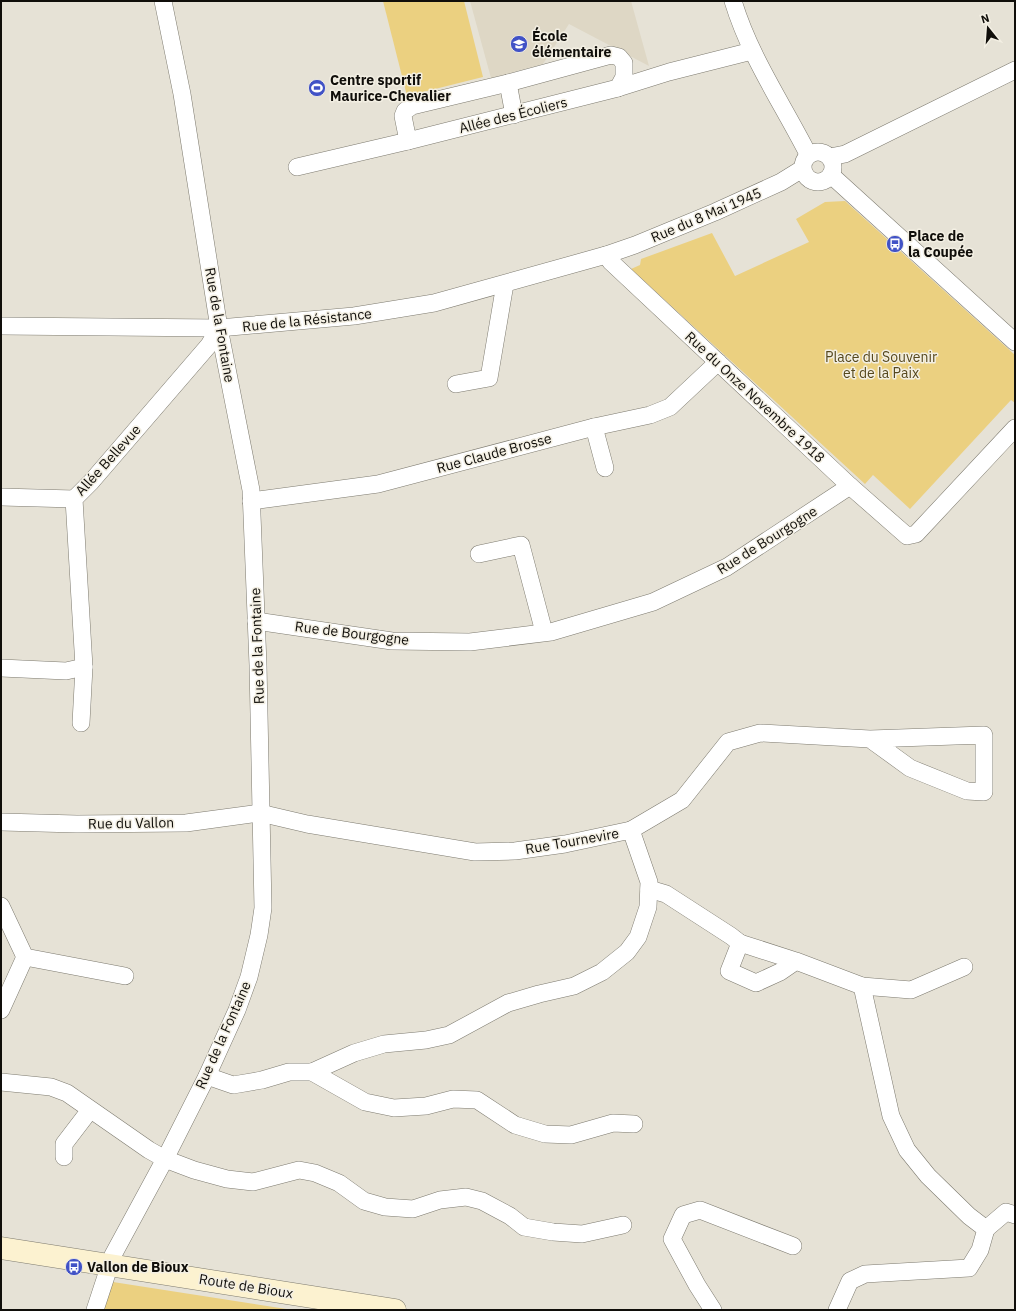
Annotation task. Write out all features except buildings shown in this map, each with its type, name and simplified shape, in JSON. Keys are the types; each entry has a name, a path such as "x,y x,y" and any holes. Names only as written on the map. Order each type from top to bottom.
{"main road":[{"name":"Route de Bioux","path":"1,1248 395,1310"}],"street":[{"name":"Rue de la Fontaine","path":"94,1310 109,1264 165,1159 240,1004 249,977 259,935 263,908 258,665 251,490 219,328 182,94 163,1"},
{"path":"733,1 752,51 805,162 808,178 812,181 823,181 831,175 833,163 827,154 817,151 805,162"},
{"name":"Allée des Écoliers","path":"297,166 514,115 752,51"},
{"name":"Allée des Écoliers","path":"408,141 403,116 412,106 508,83 611,55 645,73 663,75"},
{"path":"618,88 624,77 624,63"},
{"path":"830,157 845,154 1015,70"},
{"path":"508,83 514,115"},
{"name":"Rue du 8 Mai 1945","path":"606,255 660,235 781,182 805,162"},
{"path":"831,175 1015,342"},
{"name":"Rue de la Résistance","path":"1,326 219,328 354,316 434,303 606,255"},
{"name":"Rue du Onze Novembre 1918","path":"606,255 610,262 850,486 907,536 916,534 1015,428"},
{"path":"456,384 489,378 505,284"},
{"name":"Allée Bellevue","path":"81,723 84,667 74,499 91,482 209,345 219,328"},
{"name":"Rue Claude Brosse","path":"251,501 378,484 594,427 650,415 670,407 718,362"},
{"path":"594,427 605,468"},
{"name":"Rue de Bourgogne","path":"256,621 392,641 470,642 551,632 653,602 727,567 850,486"},
{"path":"1,497 74,499"},
{"path":"479,554 521,545 544,632"},
{"path":"1,668 66,671 84,667"},
{"path":"631,830 682,800 728,742 760,734 870,739 984,735 984,792 967,791 910,768 870,739"},
{"name":"Rue du Vallon","path":"1,822 77,824 186,823 260,813"},
{"name":"Rue Tournevire","path":"260,813 307,824 475,852 515,850 565,844 631,830 649,882 648,907 638,937 627,952 602,972 574,986 508,1003 449,1035 426,1040 384,1044 354,1053 312,1072"},
{"path":"649,889 666,894 740,943 796,961 862,986 911,990 964,967"},
{"path":"1,906 25,957 1,1010"},
{"path":"740,943 729,971 756,983 780,972 796,961"},
{"path":"25,957 125,976"},
{"path":"862,986 891,1116 907,1150 928,1176 969,1216 986,1229"},
{"path":"206,1076 233,1085 262,1080 289,1072 312,1072 365,1102 394,1108 426,1106 453,1099 477,1100 515,1125 545,1134 571,1135 613,1123 634,1124"},
{"path":"1,1082 51,1087 67,1093 149,1150 165,1159 194,1170 227,1179 253,1182 299,1170 315,1173 339,1183 364,1201 385,1207 413,1209 440,1200 466,1197 482,1201 510,1216 524,1227 553,1232 582,1234 623,1226"},
{"path":"64,1157 64,1144 90,1110"},
{"path":"713,1310 697,1285 672,1239 683,1215 700,1210 793,1246"},
{"path":"837,1310 850,1281 865,1274 969,1268 980,1250 986,1229 1006,1212 1015,1215"}],"shaded area":[{"name":"École élémentaire","path":"470,1 631,1 649,66 569,24 543,64 491,78"}],"green space":[{"path":"383,1 464,1 483,77 407,96"},
{"name":"Place du Souvenir et de la Paix","path":"845,201 1015,355 1015,403 1011,400 910,509 873,475 865,484 631,269 640,265 641,259 712,233 735,276 809,242 796,219 825,202"},
{"path":"113,1282 293,1310 101,1310"}],"place":[{"name":"École élémentaire","path":"519,44"},
{"name":"Centre sportif Maurice-Chevalier","path":"317,88"},
{"name":"Place de la Coupée","path":"895,244"},
{"name":"Vallon de Bioux","path":"74,1267"}]}
